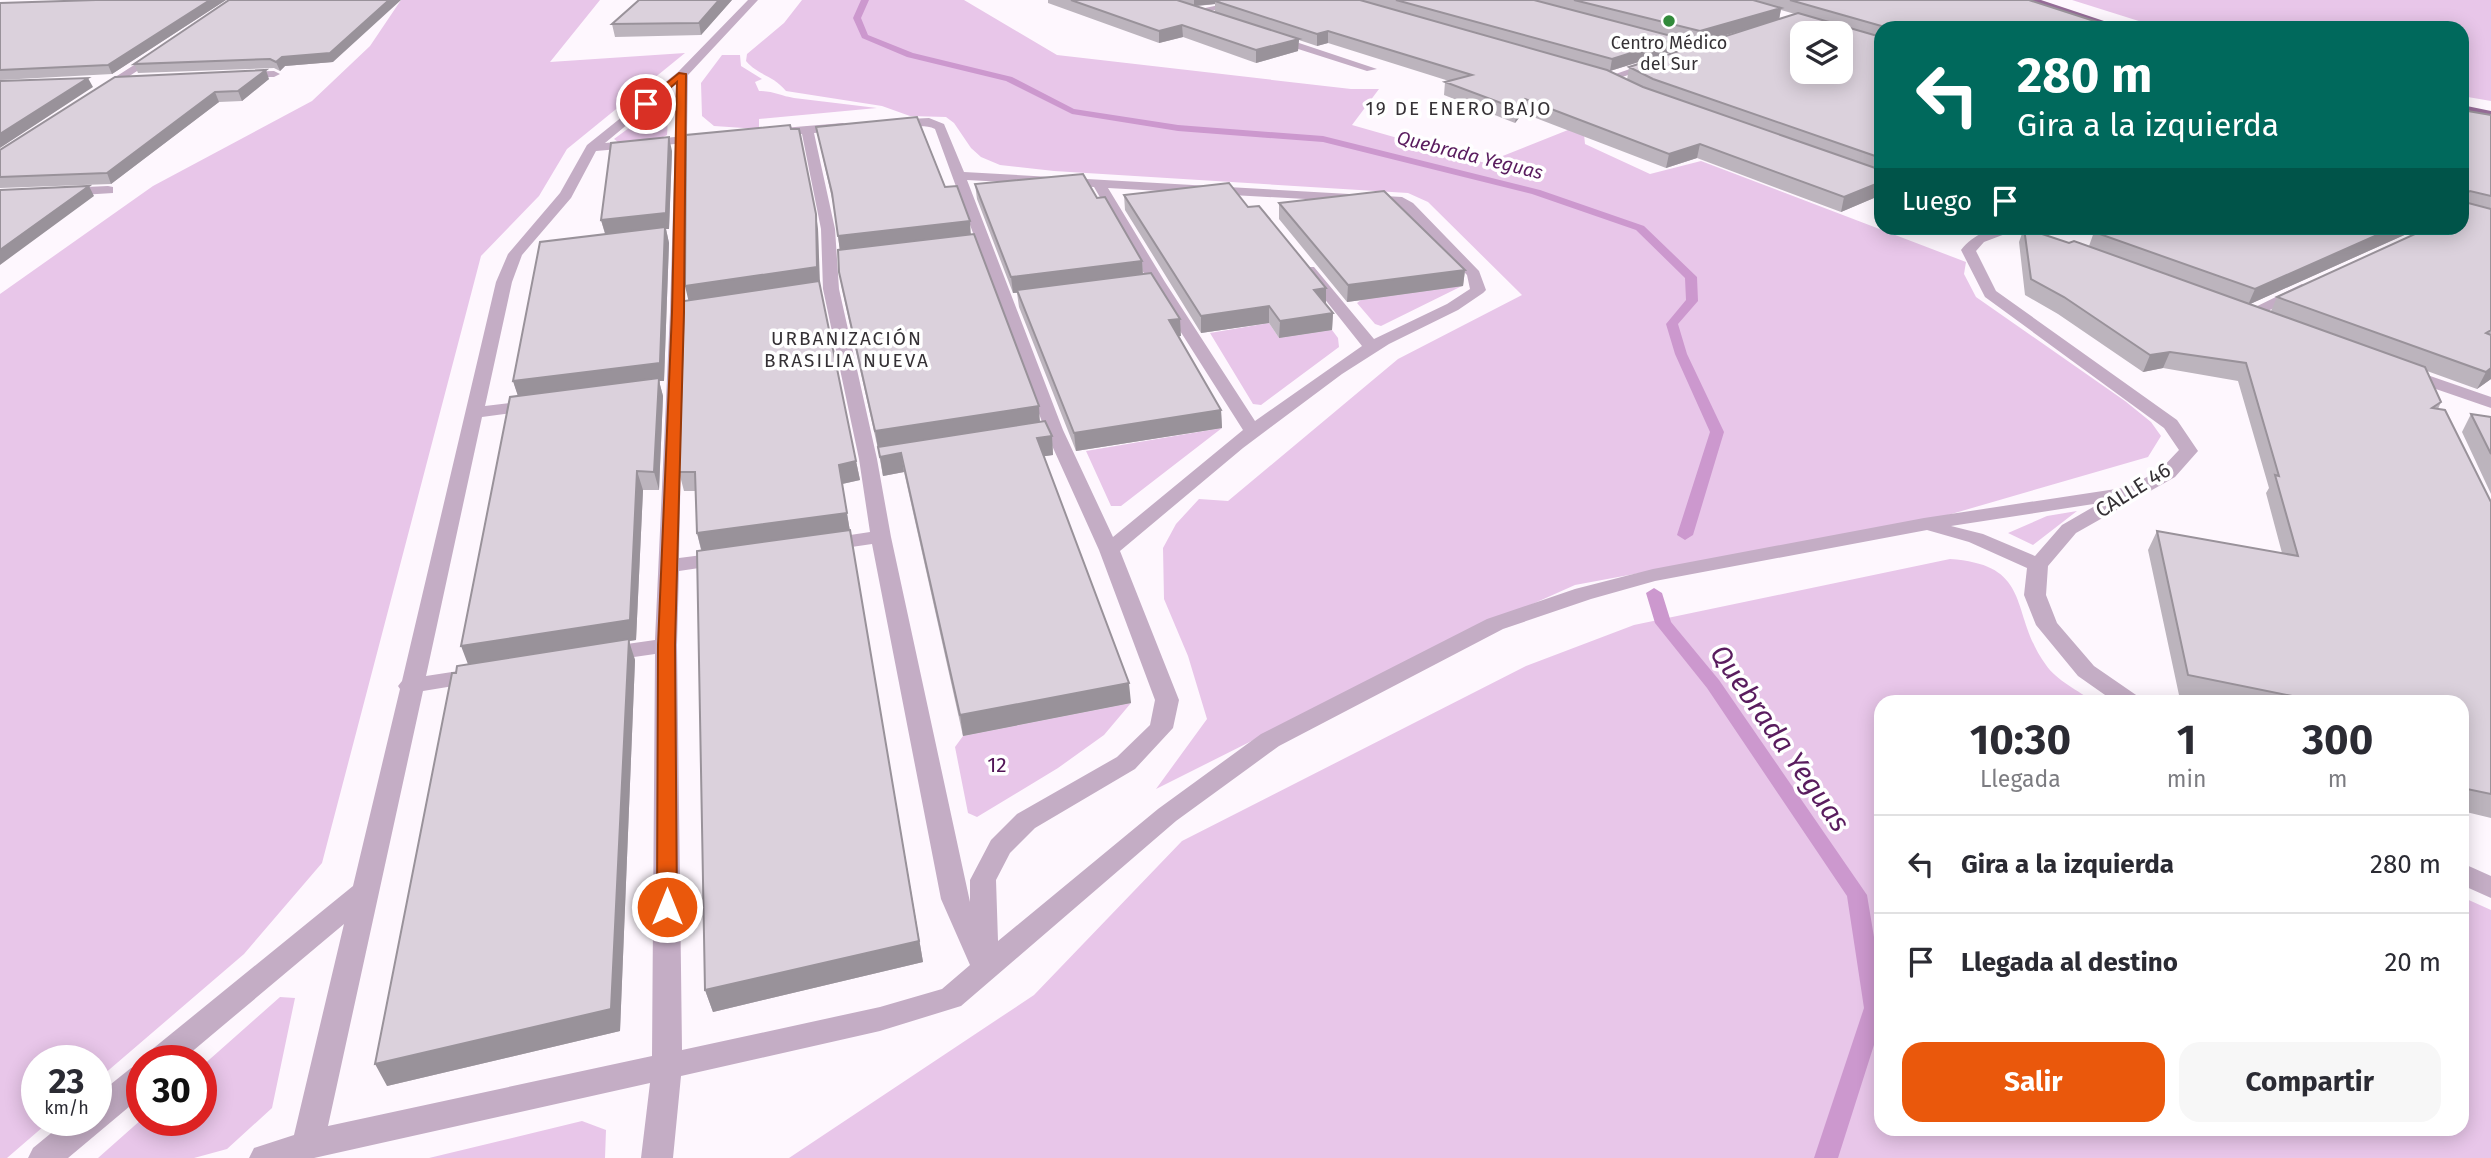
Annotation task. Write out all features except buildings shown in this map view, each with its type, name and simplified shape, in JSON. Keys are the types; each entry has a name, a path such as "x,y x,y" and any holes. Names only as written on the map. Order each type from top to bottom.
{"main road":[{"path":"2031,0 2097,21"},
{"path":"2469,110 2491,115"}],"street":[{"path":"308,1145 410,686 504,282 515,254 566,195 591,148 682,74 753,0"},
{"path":"1191,12 1260,0"},
{"path":"1179,8 1216,20"},
{"path":"1255,32 1371,69"},
{"path":"1634,33 1699,50"},
{"path":"83,102 171,44"},
{"path":"1673,58 1711,46"},
{"path":"1610,78 1661,62"},
{"path":"221,76 274,74"},
{"path":"657,1158 667,1065 667,387 685,311 672,235 682,139 682,74"},
{"path":"1597,74 1622,84"},
{"path":"90,82 142,79"},
{"path":"881,124 929,122 940,127 959,176 977,243 1013,300 1047,431 1109,550 1167,700 1161,729 1126,763 1026,821 1000,847 983,880 985,967"},
{"path":"751,134 856,126"},
{"path":"807,130 839,259 824,290 875,458 881,537 955,900 985,967"},
{"path":"591,148 724,136"},
{"path":"959,176 1397,200 1408,206 1474,274 1478,290 1460,305 1371,347 1253,431 1109,550"},
{"path":"1099,184 1150,283 1253,431"},
{"path":"54,192 108,190"},
{"path":"1246,192 1263,213"},
{"name":"CALLE 46","path":"1995,235 1979,239 1968,250 1990,294 2171,424 2189,450 2168,473 2069,529 2038,565"},
{"path":"515,254 542,251"},
{"path":"1296,254 1371,347"},
{"path":"2272,324 2240,312 2322,280"},
{"path":"2388,366 2491,403"},
{"path":"2426,381 2437,404"},
{"path":"474,413 554,402"},
{"path":"265,1158 308,1145 880,1019 951,998 1167,815 1270,740 1495,624 1583,594 1653,575 1924,524 2136,492"},
{"path":"1924,524 1976,538 2038,565 2035,595 2047,625 2086,671 2121,695"},
{"path":"802,548 881,537"},
{"path":"669,566 748,555"},
{"path":"586,658 666,645"},
{"path":"410,686 505,671"},
{"path":"2469,876 2491,887"},
{"path":"179,1045 364,892"},
{"path":"112,1102 126,1090"},
{"path":"44,1158 71,1136"}],"green space":[{"path":"401,0 600,0 550,62 685,53 567,149 539,196 481,256 322,863 244,954 138,1045 126,1045 126,1055 112,1067 112,1045 21,1045 21,1136 32,1136 7,1158 0,1158 0,294 153,186 312,101 370,46"},
{"path":"802,0 964,0 1057,55 1351,89 1379,89 1352,125 1485,163 1583,124 1585,144 1650,174 1701,161 1874,227 1874,235 1895,235 1966,262 1964,274 1976,297 2125,401 2151,422 2161,436 2148,457 1941,517 1575,585 1463,635 1156,789 1207,719 1188,656 1164,599 1163,548 1176,524 1199,499 1228,501 1398,359 1522,295 1428,202 1408,193 1054,171 1000,165 981,157 946,117 910,116 882,106 786,91 746,61 747,54 784,23"},
{"path":"2072,0 2491,0 2491,101 2469,97 2469,21 2139,21"},
{"path":"722,55 740,55 741,66 762,79 755,82 759,91 877,108 759,119 759,129 714,126 702,116 701,83"},
{"path":"669,104 667,135 661,138 618,142 614,139 660,105"},
{"path":"1462,286 1381,326 1375,324 1357,303 1361,300"},
{"path":"1269,323 1279,338 1332,330 1338,338 1339,347 1261,405 1253,404 1210,333"},
{"path":"1222,428 1121,506 1111,506 1086,451"},
{"path":"2077,511 2033,545 2008,533 2047,516"},
{"path":"1950,559 1977,563 1996,571 2008,581 2016,595 2034,646 2046,665 2084,695 1874,695 1874,1136 2469,1136 2469,900 2491,910 2491,1158 789,1158 1034,995 1182,841 1526,666 1634,625"},
{"name":"12","path":"1131,703 1104,735 1058,768 977,817 968,813 955,747 963,736"},
{"path":"280,997 295,998 272,1108 227,1149 194,1158 98,1158 126,1133 126,1136 217,1136 217,1053"},
{"path":"582,1121 606,1130 605,1158 429,1158"}],"waterway":[{"name":"Quebrada Yeguas","path":"865,0 857,18 865,36 910,55 1009,79 1072,111 1178,128 1323,139 1536,192 1640,228 1691,277 1692,301 1672,324 1681,354 1717,432 1685,535"},
{"name":"Quebrada Yeguas","path":"1654,593 1663,623 1713,684 1857,895 1874,1002"},
{"name":"Quebrada Yeguas","path":"1826,1158 1874,1011"}],"place":[{"name":"Centro Médico del Sur","path":"1669,21"}],"district":[{"name":"19 DE ENERO BAJO","path":"1459,108"},
{"name":"URBANIZACIÓN BRASILIA NUEVA","path":"847,349"}],"route":[{"path":"646,104 682,74 678,312 666,645 667,907"}]}
